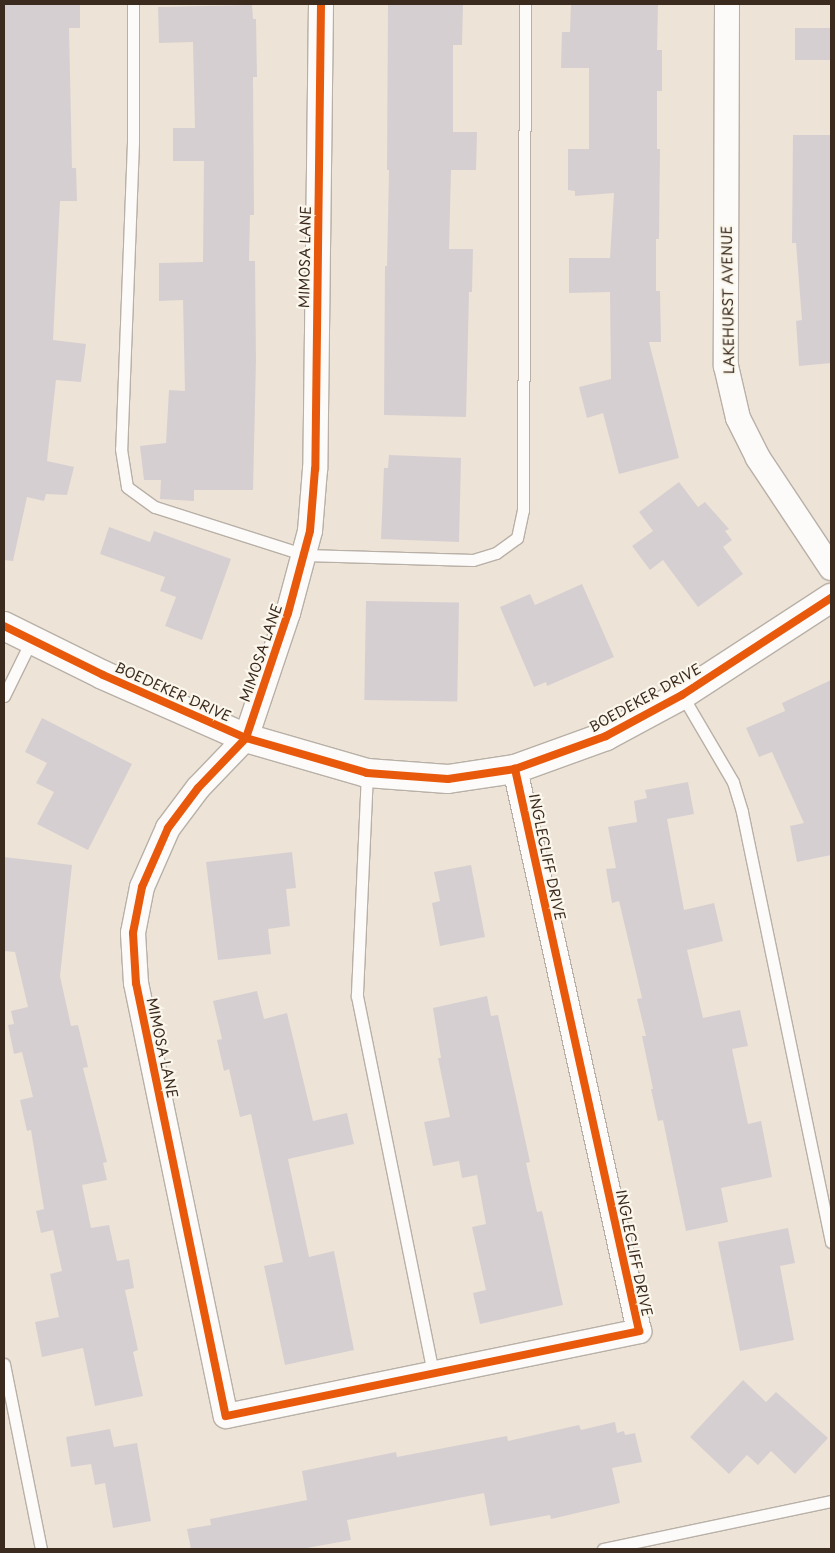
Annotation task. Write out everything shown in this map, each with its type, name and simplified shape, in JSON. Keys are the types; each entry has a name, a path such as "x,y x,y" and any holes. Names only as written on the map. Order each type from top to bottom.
{"street":[{"name":"MIMOSA LANE","path":"226,1416 136,983 133,933 142,887 168,828 198,788 246,738 288,613 310,531 315,469 321,4"},
{"name":"LAKEHURST AVENUE","path":"727,4 726,366 738,418 758,458 831,568"},
{"name":"BOEDEKER DRIVE","path":"4,626 103,675 246,738 367,773 448,779 515,769 606,736 682,695 831,598"},
{"name":"INGLECLIFF DRIVE","path":"226,1416 639,1331 515,769"}],"lane":[{"path":"133,4 133,142 121,449 127,487 156,507 305,555 473,560 496,553 517,538 523,510 525,4"},
{"path":"4,696 32,640"},
{"path":"682,695 733,782 742,812 831,1242"},
{"path":"367,773 357,996 433,1373"},
{"path":"4,1364 41,1549"},
{"path":"603,1549 831,1501"}],"building":[{"path":"4,4 80,4 80,28 69,28 72,168 76,168 77,201 60,201 53,340 86,344 81,382 56,380 47,461 74,467 67,495 46,494 44,501 27,497 13,561 4,560"},
{"path":"388,4 463,4 462,45 453,45 453,132 477,132 476,170 451,170 449,249 473,249 472,292 469,292 466,417 384,415 385,266 387,266 389,170 387,170"},
{"path":"571,4 658,4 657,50 662,50 662,91 657,91 657,149 660,149 659,239 656,239 656,291 660,291 661,342 649,342 679,458 619,474 603,413 587,418 579,387 611,379 610,292 569,293 569,258 610,258 614,193 575,196 575,191 568,190 568,149 589,149 589,68 561,68 562,32 570,32"},
{"path":"252,5 253,19 256,19 257,77 253,77 254,215 250,215 249,261 255,261 256,360 253,490 194,490 194,501 160,499 161,480 144,480 140,446 166,443 169,390 185,391 183,300 159,301 159,263 203,262 204,161 173,161 173,128 195,128 193,42 159,43 158,7"},
{"path":"795,28 831,28 831,60 795,60"},
{"path":"793,135 831,135 831,363 799,366 796,321 802,320 796,243 792,243"},
{"path":"389,455 461,458 459,542 381,539 384,468 388,468"},
{"path":"679,482 698,507 705,502 729,529 725,531 732,540 723,547 743,574 698,607 663,560 650,570 632,546 653,531 639,512"},
{"path":"109,527 150,542 154,531 231,559 202,640 165,626 176,597 160,591 165,577 100,554"},
{"path":"582,584 614,657 547,686 546,682 534,687 500,607 530,594 535,605"},
{"path":"366,601 459,603 457,702 364,700"},
{"path":"831,680 831,855 797,862 790,826 804,823 772,752 759,757 746,728 785,711 782,703"},
{"path":"42,718 132,764 88,850 37,824 54,792 36,783 47,763 25,752"},
{"path":"688,782 694,814 667,819 684,910 714,903 723,941 687,950 703,1018 740,1010 748,1046 732,1049 748,1124 761,1121 772,1177 721,1188 728,1222 686,1231 663,1120 658,1121 651,1089 653,1089 642,1036 646,1036 637,999 642,998 619,901 612,903 606,869 616,868 608,827 637,822 634,801 647,798 645,790"},
{"path":"292,852 296,888 286,889 290,926 268,929 271,954 218,960 206,862"},
{"path":"4,857 72,865 60,976 71,1026 78,1025 88,1067 83,1068 107,1162 103,1163 107,1180 82,1185 91,1228 109,1225 117,1261 129,1259 134,1288 125,1290 138,1350 133,1352 143,1396 95,1406 83,1348 42,1357 35,1322 59,1317 50,1274 62,1271 53,1230 41,1233 36,1211 44,1209 31,1130 27,1131 20,1100 33,1097 22,1052 14,1054 8,1025 14,1024 11,1011 28,1007 15,952 4,951"},
{"path":"471,865 485,937 440,946 432,903 440,901 434,872"},
{"path":"257,991 264,1019 287,1013 313,1121 347,1113 354,1144 288,1159 309,1257 334,1251 354,1350 285,1365 264,1266 283,1262 251,1114 240,1117 229,1069 224,1071 217,1040 222,1039 213,1001"},
{"path":"487,996 491,1016 498,1015 530,1162 526,1163 537,1212 542,1211 563,1305 480,1324 473,1293 486,1290 472,1227 486,1224 477,1175 462,1178 459,1161 433,1166 424,1122 450,1117 438,1058 441,1058 433,1008"},
{"path":"788,1228 795,1263 780,1266 794,1340 740,1351 718,1242"},
{"path":"743,1380 766,1402 776,1392 828,1438 795,1474 771,1451 758,1465 747,1455 729,1474 690,1437"},
{"path":"615,1422 617,1433 624,1431 625,1435 635,1433 642,1462 612,1468 620,1503 551,1519 550,1515 490,1526 484,1493 347,1520 351,1540 301,1549 191,1549 187,1529 211,1525 210,1519 307,1500 302,1471 396,1452 397,1457 507,1436 508,1441 579,1425 581,1430"},
{"path":"110,1429 114,1447 137,1443 151,1521 113,1528 105,1483 95,1485 91,1464 71,1467 66,1437"}],"cycle path":[{"path":"321,4 315,469 310,531 288,613 246,738 198,788 168,828 142,887 133,933 136,983 226,1416 639,1331 515,769"},
{"path":"4,626 103,675 246,738 367,773 448,779 515,769 606,736 682,695 831,598"}]}
